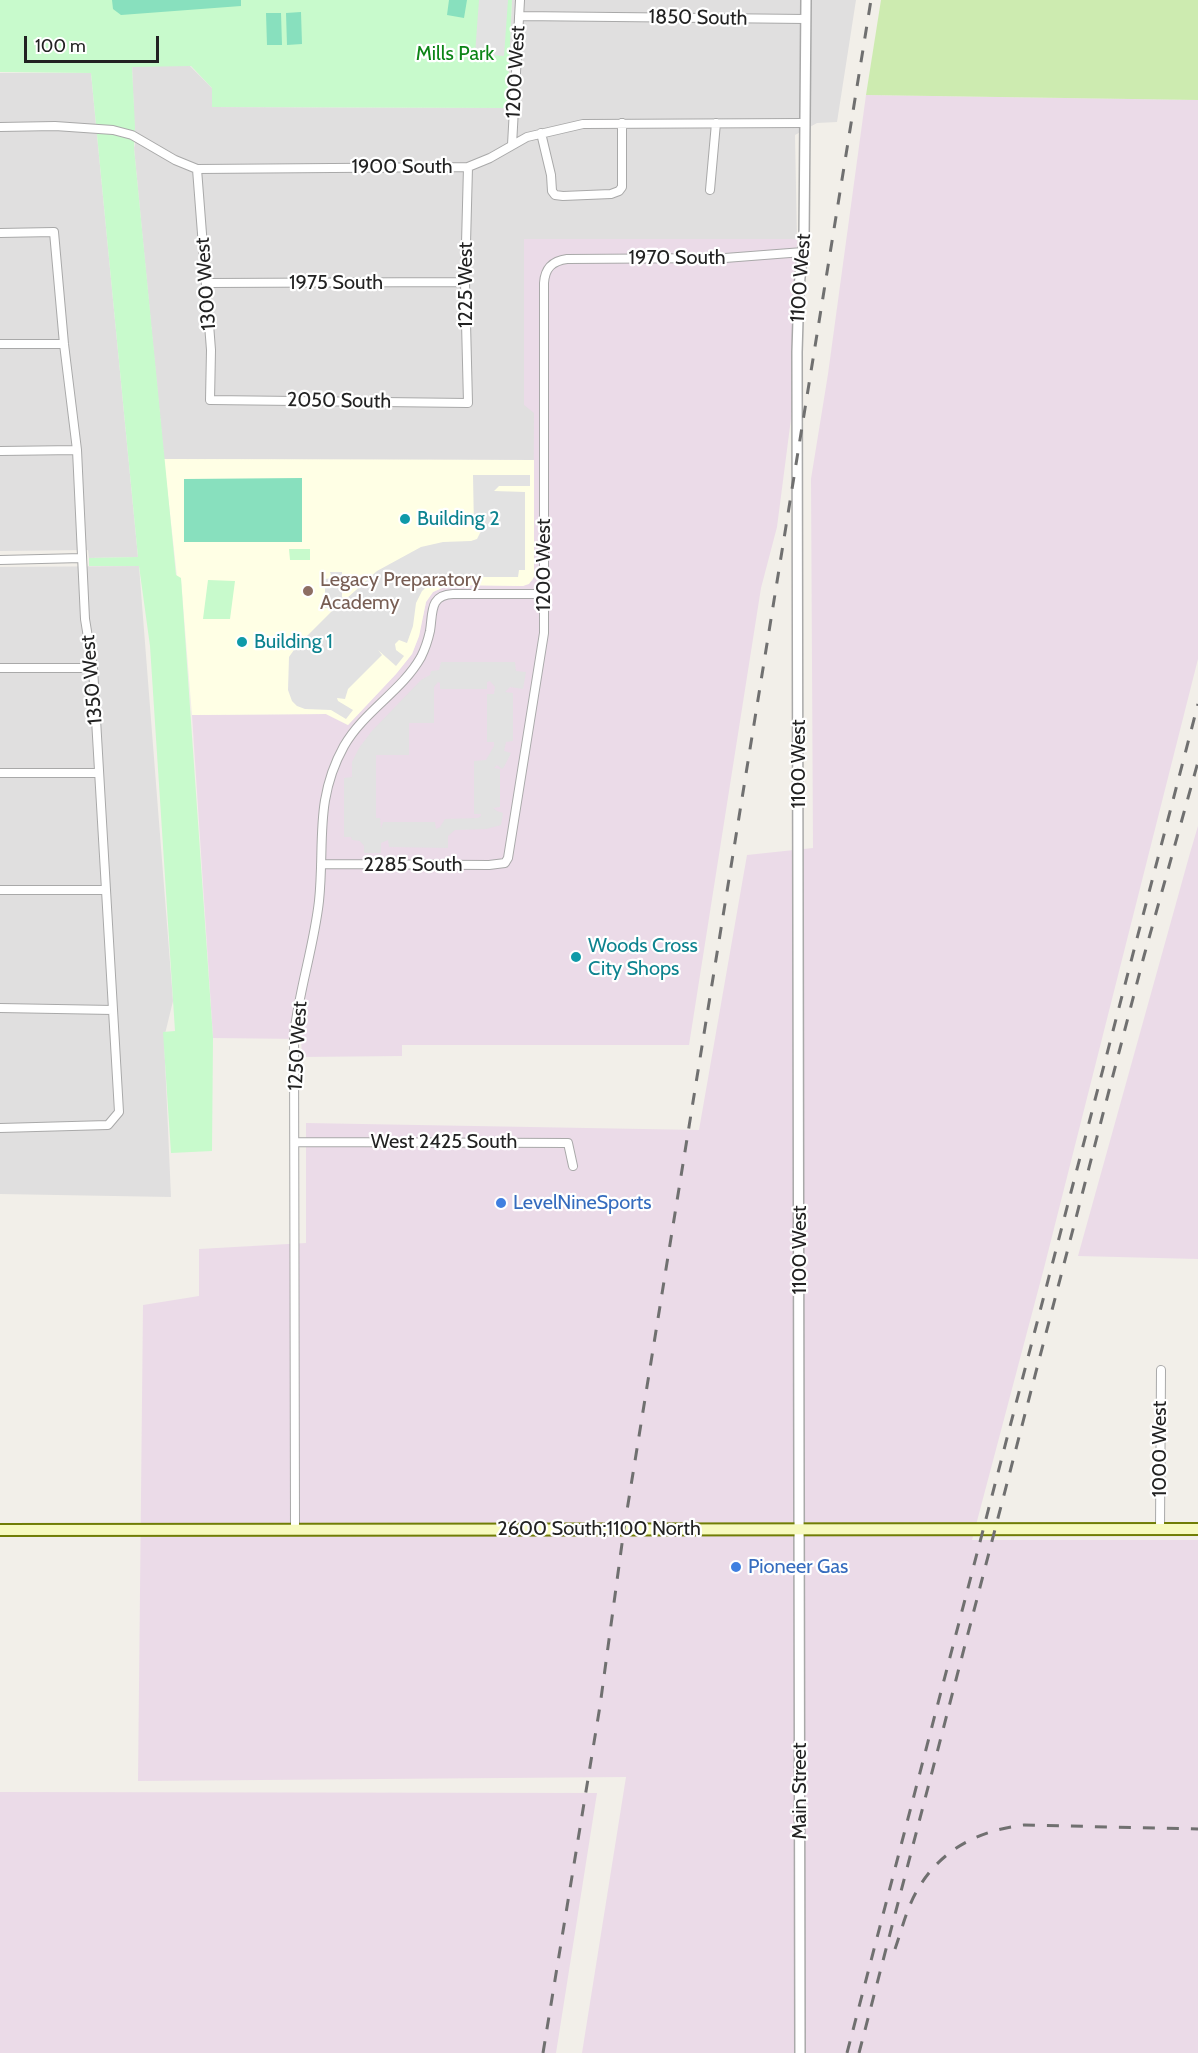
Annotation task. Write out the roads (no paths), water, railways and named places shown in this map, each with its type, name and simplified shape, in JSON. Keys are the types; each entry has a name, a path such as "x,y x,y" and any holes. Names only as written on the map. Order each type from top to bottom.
{"main road":[{"name":"2600 South;1100 North","path":"0,1530 1198,1529"}],"street":[{"name":"1200 West","path":"512,145 520,0"},
{"name":"1100 West","path":"800,1529 797,352 799,286 803,252 806,0"},
{"name":"1850 South","path":"519,16 806,19"},
{"path":"541,133 551,175 552,190 555,195 611,194 621,190 622,123"},
{"path":"710,190 716,123"},
{"name":"1900 South","path":"0,127 55,126 113,130 132,135 175,160 196,169 468,167 541,133 583,124 805,123"},
{"name":"1225 West","path":"468,167 465,282 468,403"},
{"name":"1300 West","path":"196,169 207,283 211,350 210,400"},
{"name":"1350 West","path":"0,233 54,232 76,450 85,619 93,668 118,1112 108,1125 0,1128"},
{"name":"1970 South","path":"551,264 567,259 725,258 803,252"},
{"name":"1200 West","path":"505,863 510,852 542,647 544,283 545,273 551,264"},
{"name":"1975 South","path":"207,283 465,282"},
{"path":"0,344 64,344"},
{"name":"2050 South","path":"210,400 468,403"},
{"path":"0,450 76,450"},
{"path":"0,560 82,558"},
{"name":"1250 West","path":"295,1529 294,1035 319,903 322,812 334,767 345,746 360,723 416,664 428,641 433,607 437,600 444,595 453,594 544,594"},
{"path":"0,668 93,668"},
{"path":"0,773 99,773"},
{"name":"2285 South","path":"321,864 489,865 505,863"},
{"path":"0,890 106,890"},
{"path":"0,1008 113,1010"},
{"name":"West 2425 South","path":"295,1142 568,1143 573,1166"},
{"name":"1000 West","path":"1160,1529 1161,1370"},
{"name":"Main Street","path":"800,1529 800,2053"}],"railway":[{"path":"543,2053 600,1706 624,1529 871,0"},
{"path":"847,2053 1198,704"},
{"path":"859,2053 1144,956 1198,762"},
{"path":"895,1949 911,1903 927,1875 950,1852 992,1831 1024,1825 1198,1829"}],"place":[{"name":"Building 2","path":"405,519"},
{"name":"Legacy Preparatory Academy","path":"308,591"},
{"name":"Building 1","path":"242,642"},
{"name":"Woods Cross City Shops","path":"576,957"},
{"name":"LevelNineSports","path":"501,1203"},
{"name":"Pioneer Gas","path":"736,1567"}],"park label":[{"name":"Mills Park","path":"455,54"}]}
